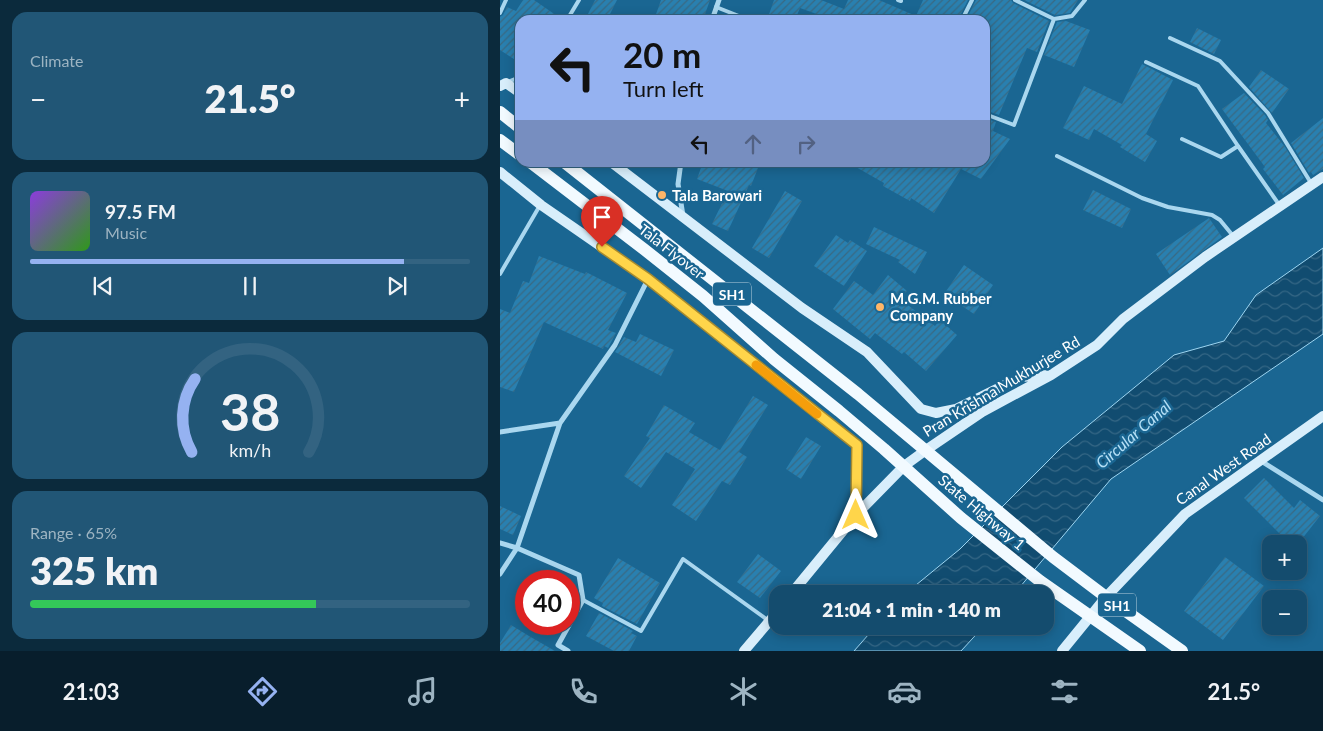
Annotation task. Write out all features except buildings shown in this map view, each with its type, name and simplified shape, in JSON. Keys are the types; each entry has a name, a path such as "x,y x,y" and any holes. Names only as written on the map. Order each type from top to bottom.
{"main road":[{"path":"502,82 515,90"},
{"path":"500,112 515,124"},
{"path":"500,140 515,151"},
{"name":"Tala Flyover","path":"537,167 703,296 774,359 904,466"},
{"name":"Tala Flyover","path":"570,167 926,450"},
{"path":"618,167 802,308 867,352 921,409 936,413 956,409 1021,377 1051,375"},
{"path":"500,172 540,205 648,279 857,445 856,515"},
{"name":"Pran Krishna Mukhurjee Rd","path":"798,585 856,515 904,466 982,412 1051,375 1098,345 1124,319 1205,257 1323,176"},
{"name":"Canal West Road","path":"1062,651 1106,597 1185,514 1323,416"},
{"name":"State Highway 1","path":"926,450 1053,557 1106,597"},
{"name":"State Highway 1","path":"904,466 961,518 1040,581 1091,616"},
{"name":"SH1","path":"1106,597 1182,651"},
{"name":"SH1","path":"1091,616 1140,651"},
{"path":"744,651 769,621"}],"street":[{"path":"714,15 719,0"},
{"path":"680,167 678,184 683,217"},
{"path":"500,574 517,548 560,423 614,345 648,279"},
{"path":"500,432 560,423"},
{"path":"1261,461 1323,500"},
{"path":"500,543 517,548 579,575 583,600 558,645 568,651"}],"lane":[{"path":"500,13 506,0"},
{"path":"570,15 578,0"},
{"path":"964,15 972,0"},
{"path":"1015,0 1054,18 1072,16 1085,0"},
{"path":"716,7 736,15"},
{"path":"990,116 1014,125 1054,18"},
{"path":"1170,38 1220,61 1268,113 1312,184"},
{"path":"1146,62 1198,86 1280,206"},
{"path":"502,82 515,78"},
{"path":"1182,139 1221,157 1238,146"},
{"path":"1057,156 1142,198 1168,207 1212,215 1220,220 1234,237"},
{"path":"500,274 540,205"},
{"path":"583,600 641,631 683,559 769,621"}],"water":[{"name":"Circular Canal","path":"1323,248 1323,334 1111,479 1022,585 916,585 960,549 1062,447 1174,355 1224,341 1256,295"},
{"path":"868,635 976,635 961,651 854,651"}],"slow traffic":[{"path":"756,365 817,414"}],"place":[{"name":"Tala Barowari","path":"662,195"},
{"name":"M.G.M. Rubber Company","path":"880,307"}],"route":[{"path":"602,247 648,279 857,445 856,515"}]}
